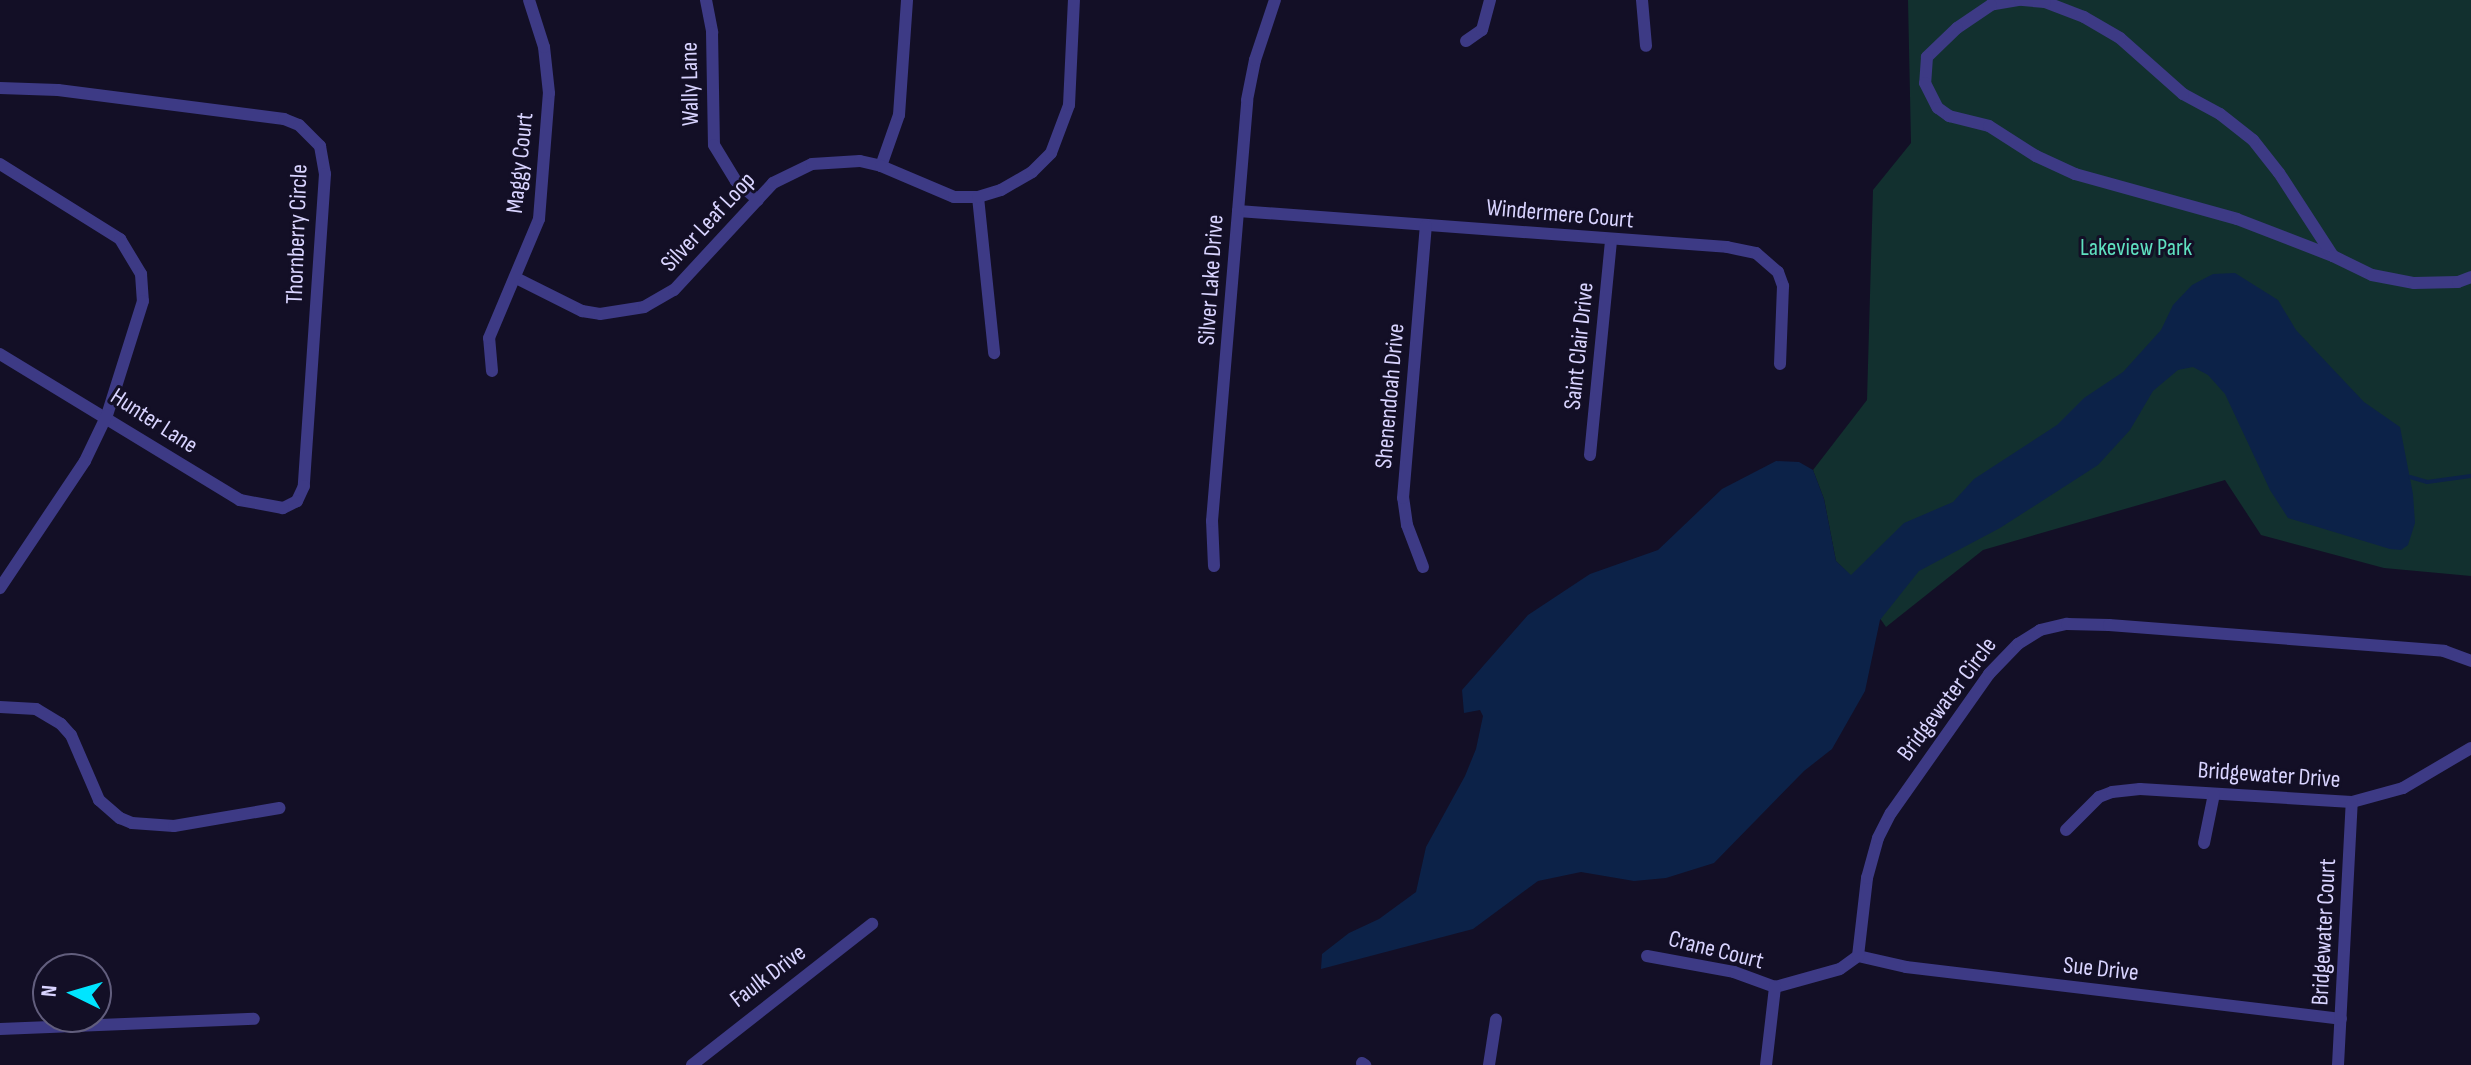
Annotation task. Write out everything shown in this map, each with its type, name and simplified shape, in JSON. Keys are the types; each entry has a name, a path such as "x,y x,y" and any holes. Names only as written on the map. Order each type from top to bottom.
{"street":[{"name":"Maggy Court","path":"492,371 489,338 539,219 549,93 544,47 529,0"},
{"name":"Wally Lane","path":"706,0 712,32 714,145 736,181 758,200"},
{"path":"881,166 899,115 907,0"},
{"path":"994,353 978,197 1001,190 1032,172 1051,153 1069,105 1074,0"},
{"name":"Silver Lake Drive","path":"1214,566 1212,521 1247,100 1255,60 1275,0"},
{"path":"1466,41 1482,30 1490,0"},
{"path":"1642,0 1646,46"},
{"path":"2333,256 2279,173 2253,140 2220,114 2183,94 2108,31 2084,17 2045,2 2019,0 1991,5 1957,28 1927,57 1925,83 1938,108 1949,116 1989,126 2036,156 2075,174 2264,227 2372,275 2414,283 2458,282 2471,277"},
{"name":"Thornberry Circle","path":"0,88 58,90 284,119 299,125 320,146 325,174 304,486 297,501 289,505"},
{"name":"Silver Leaf Loop","path":"516,278 582,311 611,313 644,307 674,290 773,183 812,164 837,160 881,166 954,197 978,197"},
{"path":"0,164 120,239 136,261 143,287 142,314 107,415 85,461 0,588"},
{"name":"Windermere Court","path":"1238,211 1727,247 1756,253 1768,261 1783,286 1780,364"},
{"name":"Shenendoah Drive","path":"1423,567 1407,525 1403,498 1426,226"},
{"name":"Saint Clair Drive","path":"1590,455 1611,240"},
{"name":"Hunter Lane","path":"0,354 107,415 240,500 268,508 289,505"},
{"name":"Bridgewater Circle","path":"1858,956 1867,878 1891,813 1989,674 2029,636 2067,624 2109,625 2444,651 2471,661"},
{"path":"0,707 36,709 61,724 71,735 99,800 120,818 132,823 174,826 279,808"},
{"name":"Bridgewater Drive","path":"2066,830 2088,806 2112,792 2140,789 2352,802 2403,788 2471,748"},
{"path":"2204,843 2214,794"},
{"name":"Bridgewater Court","path":"2338,1065 2352,802"},
{"name":"Faulk Drive","path":"692,1065 872,924"},
{"name":"Crane Court","path":"1647,956 1734,972 1775,987"},
{"path":"1766,1065 1775,987 1840,969 1858,956"},
{"name":"Sue Drive","path":"1858,956 1906,967 2341,1019"},
{"path":"0,1029 254,1019"},
{"path":"1489,1065 1496,1020"}],"green space":[{"name":"Lakeview Park","path":"1908,0 2471,0 2471,576 2384,568 2261,535 2225,480 1983,550 1886,627 1851,576 1836,561 1824,499 1813,470 1867,400 1873,190 1911,143"}],"water":[{"path":"2235,273 2278,300 2296,330 2364,402 2400,427 2413,494 2415,523 2408,545 2401,550 2390,549 2288,518 2270,490 2225,394 2208,375 2193,367 2178,370 2153,391 2130,430 2098,465 2000,528 1919,571 1880,620 1865,691 1832,749 1804,771 1714,863 1666,878 1634,881 1581,872 1538,881 1473,929 1321,969 1322,954 1349,933 1379,919 1416,892 1426,847 1465,776 1476,749 1483,716 1480,710 1464,713 1462,690 1528,615 1590,574 1658,550 1722,489 1776,461 1799,462 1813,470 1824,499 1836,561 1851,575 1904,523 1953,502 1974,479 2057,425 2084,398 2123,372 2161,330 2173,305 2192,285 2213,274"}],"waterway":[{"path":"2410,477 2427,482 2471,476"}]}
